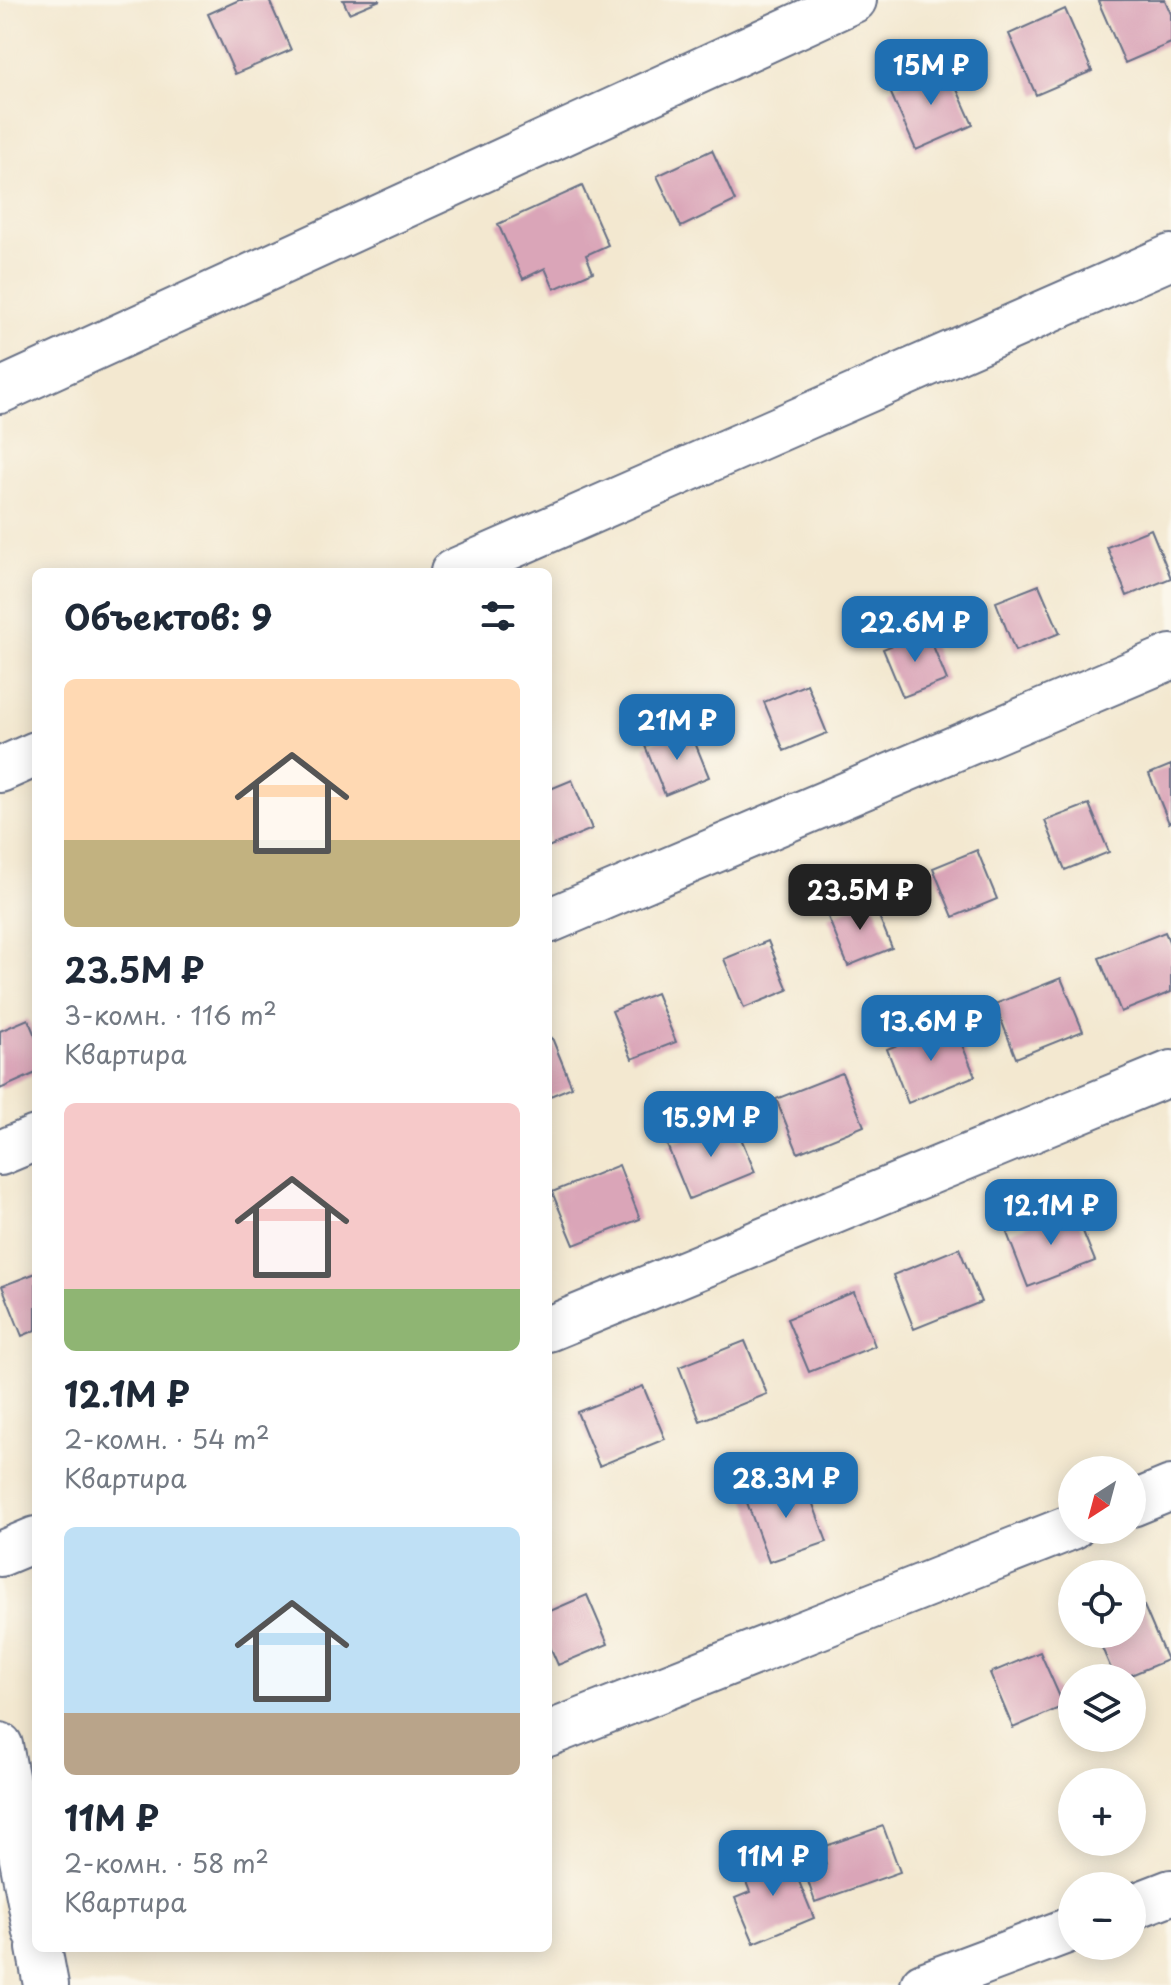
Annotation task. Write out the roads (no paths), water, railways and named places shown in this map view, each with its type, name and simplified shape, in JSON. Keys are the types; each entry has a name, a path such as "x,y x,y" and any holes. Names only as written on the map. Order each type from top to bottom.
{"street":[{"path":"0,391 854,0"},
{"path":"462,568 1171,257"},
{"path":"552,919 1171,657"},
{"path":"0,770 32,756"},
{"path":"552,1327 1171,1073"},
{"path":"0,1153 32,1140"},
{"path":"1146,1498 1171,1488"},
{"path":"552,1732 1058,1533"},
{"path":"0,1554 32,1541"},
{"path":"0,1745 32,1911"},
{"path":"1146,1902 1171,1892"},
{"path":"923,1985 1058,1934"},
{"path":"40,1952 46,1985"}]}
